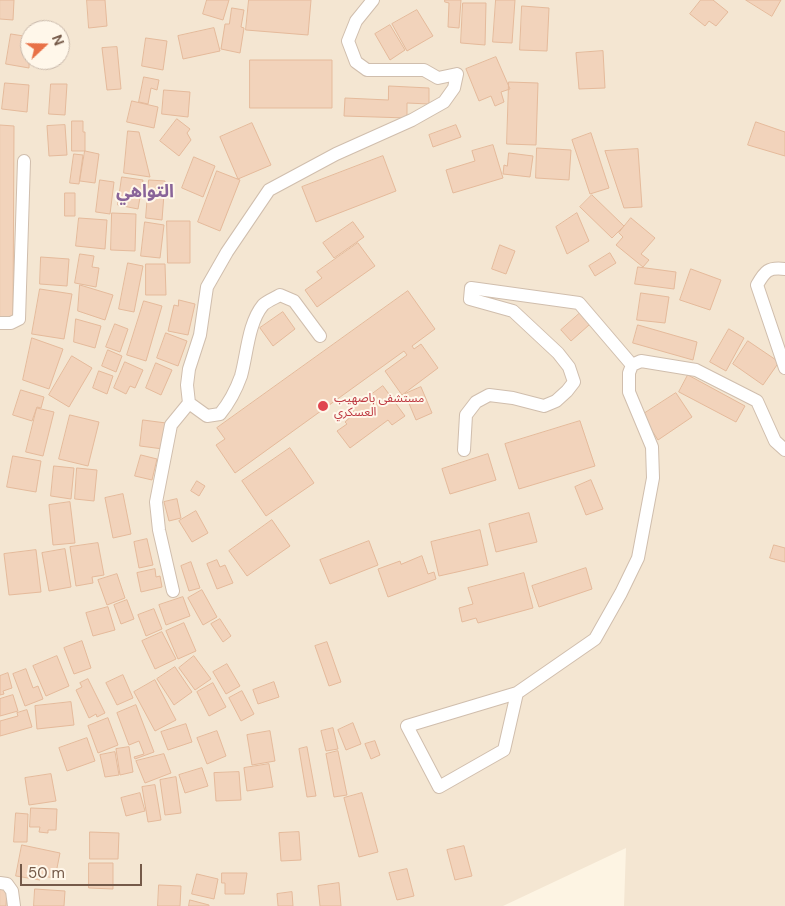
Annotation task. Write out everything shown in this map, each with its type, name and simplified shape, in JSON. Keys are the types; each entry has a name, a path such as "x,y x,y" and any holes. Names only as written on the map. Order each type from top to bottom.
{"street":[{"path":"173,591 159,530 156,502 171,425 189,403 187,385 189,369 200,335 207,287 227,252 269,190 336,154 412,120 444,102 454,88 457,74 438,78 424,70 367,70 356,62 348,41 356,21 373,0"},
{"path":"0,323 11,323 19,318 24,161"},
{"path":"785,269 774,268 764,273 757,285 785,368"},
{"path":"464,450 466,415 476,402 489,395 513,398 544,406 556,400 574,382 569,367 558,353 513,311 470,299 471,288 579,303 632,365"},
{"path":"189,403 207,416 220,414 228,404 241,376 254,322 264,304 280,295 294,301 320,336"},
{"path":"517,693 504,750 439,787 407,726 517,693 595,639 638,558 653,478 653,459 652,446 629,392 629,373 632,365 641,361 696,370 757,401 775,441 785,450"},
{"path":"0,883 6,884 12,891 14,906"}],"shaded area":[{"name":"التواهي","path":"0,0 785,0 785,906 624,906 626,848 503,906 0,906"}],"building":[{"path":"0,0 14,0 13,20 0,19"},
{"path":"87,0 105,0 107,26 89,28"},
{"path":"207,0 229,0 223,20 203,14"},
{"path":"249,0 311,0 308,35 246,30"},
{"path":"445,0 461,0 459,28 448,27 449,3 445,2"},
{"path":"496,0 515,0 512,43 493,42"},
{"path":"701,0 713,0 728,12 716,26 709,21 705,26 690,14"},
{"path":"746,0 781,0 772,16"},
{"path":"463,3 486,3 485,45 461,43"},
{"path":"522,6 549,8 547,51 520,50"},
{"path":"232,8 244,10 241,27 244,28 240,53 221,49 225,24 229,24"},
{"path":"417,10 433,36 407,51 392,24"},
{"path":"390,25 405,50 390,60 375,34"},
{"path":"214,28 220,51 183,59 178,36"},
{"path":"11,34 20,35 20,66 6,64"},
{"path":"146,38 167,41 163,70 142,66"},
{"path":"117,47 121,89 107,90 102,48"},
{"path":"603,51 605,88 579,89 576,53"},
{"path":"496,57 510,89 501,92 504,102 495,106 491,96 479,101 466,69"},
{"path":"250,60 332,60 332,108 250,108"},
{"path":"144,77 159,80 157,90 151,88 148,104 139,102"},
{"path":"509,82 538,83 536,145 507,144"},
{"path":"5,83 29,85 27,112 2,109"},
{"path":"51,84 67,84 65,115 49,114"},
{"path":"389,86 429,88 429,104 407,103 407,118 344,116 345,98 388,100"},
{"path":"164,90 190,92 188,117 162,114"},
{"path":"132,101 158,107 154,128 127,122"},
{"path":"177,119 190,129 187,133 191,140 179,156 160,141"},
{"path":"72,121 83,121 85,151 72,151"},
{"path":"756,122 785,132 785,156 748,145"},
{"path":"252,123 271,165 238,179 220,137"},
{"path":"0,125 14,126 13,317 0,317"},
{"path":"65,125 67,155 49,156 47,126"},
{"path":"456,125 461,137 433,147 429,135"},
{"path":"128,131 139,132 150,177 124,173"},
{"path":"591,133 609,188 590,194 572,140"},
{"path":"493,145 503,178 453,193 446,170 475,161 472,151"},
{"path":"537,148 571,150 569,180 536,178"},
{"path":"638,149 642,207 624,208 605,151"},
{"path":"85,151 99,154 95,183 80,181"},
{"path":"509,153 533,156 530,177 503,174 504,165 507,166"},
{"path":"74,154 83,155 79,184 70,183"},
{"path":"383,156 396,191 316,222 302,187"},
{"path":"194,157 215,166 203,197 182,188"},
{"path":"217,171 240,180 220,231 198,222"},
{"path":"122,177 143,180 138,209 118,205"},
{"path":"100,180 114,182 110,214 96,212"},
{"path":"149,180 165,181 162,220 146,218"},
{"path":"65,193 75,193 75,216 65,216"},
{"path":"592,195 624,226 612,238 580,207"},
{"path":"112,213 136,214 135,251 111,250"},
{"path":"577,213 589,241 567,254 556,227"},
{"path":"79,218 107,220 105,249 76,246"},
{"path":"631,218 655,238 641,254 649,260 643,267 616,245 623,237 619,233"},
{"path":"167,221 190,221 190,263 168,263"},
{"path":"145,222 164,225 160,258 141,256"},
{"path":"353,222 364,237 334,258 323,243"},
{"path":"358,243 375,266 317,307 305,290 322,278 317,272"},
{"path":"500,245 515,251 506,274 492,269"},
{"path":"610,253 616,263 595,276 589,266"},
{"path":"80,254 94,256 92,267 99,268 96,287 75,283"},
{"path":"41,257 69,259 67,286 40,284"},
{"path":"128,263 143,266 134,312 119,309"},
{"path":"146,264 165,264 166,295 146,295"},
{"path":"638,267 676,272 674,289 635,284"},
{"path":"691,269 721,280 710,310 680,300"},
{"path":"80,285 113,295 105,320 78,311"},
{"path":"40,289 72,294 64,339 32,334"},
{"path":"408,291 435,329 412,346 414,349 421,344 438,368 402,395 385,371 407,355 404,351 235,473 216,445 225,439 217,428"},
{"path":"641,293 669,297 665,323 637,320"},
{"path":"179,300 195,304 188,335 168,331 174,305 178,306"},
{"path":"144,301 162,306 146,361 127,355"},
{"path":"588,306 598,317 571,341 561,330"},
{"path":"283,312 295,329 273,346 260,328"},
{"path":"76,319 101,326 95,348 74,342"},
{"path":"115,324 128,329 120,352 106,347"},
{"path":"638,325 697,342 693,360 633,343"},
{"path":"729,329 744,338 726,371 710,362"},
{"path":"166,333 187,341 178,366 157,358"},
{"path":"32,338 63,349 49,389 23,380"},
{"path":"748,341 779,362 763,385 733,364"},
{"path":"108,350 122,356 116,372 102,366"},
{"path":"72,356 92,368 69,407 49,395"},
{"path":"125,362 143,370 135,388 130,386 126,394 114,388"},
{"path":"156,363 172,370 161,395 146,388"},
{"path":"99,371 113,376 107,394 93,388"},
{"path":"688,375 745,406 736,422 679,392"},
{"path":"383,386 405,416 392,425 388,420 350,448 337,431 347,424 345,422 355,413 352,409"},
{"path":"421,387 432,413 416,420 405,394"},
{"path":"21,390 44,397 41,408 37,407 32,421 13,415"},
{"path":"676,393 692,417 658,440 642,415"},
{"path":"37,408 54,412 43,456 26,452"},
{"path":"70,415 99,422 88,466 59,459"},
{"path":"143,420 166,423 163,449 140,446"},
{"path":"580,421 595,466 519,489 505,444"},
{"path":"290,448 314,483 266,516 242,481"},
{"path":"488,454 496,480 450,494 442,469"},
{"path":"141,455 157,459 152,480 135,476"},
{"path":"13,456 41,461 36,492 7,487"},
{"path":"54,466 74,468 71,499 51,496"},
{"path":"77,468 97,470 94,501 75,499"},
{"path":"591,480 603,509 586,515 575,487"},
{"path":"197,481 205,486 199,496 191,491"},
{"path":"123,494 131,534 113,538 105,498"},
{"path":"177,499 181,518 169,521 164,502"},
{"path":"70,502 75,543 53,545 49,505"},
{"path":"196,511 208,533 192,542 179,521"},
{"path":"529,513 537,542 496,552 489,524"},
{"path":"272,520 290,546 247,576 229,551"},
{"path":"480,530 488,565 439,576 431,542"},
{"path":"147,539 153,565 139,568 134,542"},
{"path":"369,541 378,565 330,584 320,560"},
{"path":"98,543 104,575 92,577 93,583 76,586 70,547"},
{"path":"774,545 785,548 785,562 770,558"},
{"path":"65,549 71,587 49,591 42,553"},
{"path":"36,550 41,592 9,595 4,554"},
{"path":"422,556 428,574 434,572 436,579 388,597 378,569 400,561 401,564"},
{"path":"217,560 220,567 225,565 233,583 217,589 207,564"},
{"path":"191,562 200,588 189,591 181,566"},
{"path":"586,568 592,589 539,607 532,586"},
{"path":"155,569 156,577 160,576 162,587 141,592 137,573"},
{"path":"524,573 533,608 478,623 476,618 462,622 459,608 473,604 468,588"},
{"path":"117,574 125,598 107,605 98,580"},
{"path":"202,590 217,617 203,625 188,598"},
{"path":"183,597 190,616 166,625 159,605"},
{"path":"127,600 134,619 121,624 114,605"},
{"path":"108,607 115,630 93,636 86,613"},
{"path":"154,609 162,629 146,636 138,615"},
{"path":"220,619 231,636 223,642 211,624"},
{"path":"184,623 196,651 178,659 166,631"},
{"path":"162,632 176,659 155,669 142,641"},
{"path":"82,641 91,668 74,674 64,648"},
{"path":"327,642 341,682 329,686 315,646"},
{"path":"57,656 69,686 46,696 33,666"},
{"path":"194,656 211,679 195,690 179,668"},
{"path":"227,664 240,686 226,694 213,672"},
{"path":"175,667 192,692 174,705 157,679"},
{"path":"26,669 33,688 38,686 43,699 25,706 13,674"},
{"path":"8,673 12,688 3,691 4,694 0,695 0,676"},
{"path":"123,675 133,698 117,705 106,683"},
{"path":"88,679 105,713 97,717 96,714 89,718 76,690 82,687 80,683"},
{"path":"155,680 176,720 155,731 134,692"},
{"path":"274,682 279,697 258,704 253,690"},
{"path":"213,683 226,707 209,716 197,692"},
{"path":"242,691 254,714 241,721 229,698"},
{"path":"13,695 18,711 0,716 0,699"},
{"path":"71,702 74,725 37,729 35,706"},
{"path":"136,705 154,752 135,759 134,757 144,754 139,741 129,745 117,713"},
{"path":"27,710 32,727 0,736 0,721 18,716 17,713"},
{"path":"108,718 118,745 98,753 88,726"},
{"path":"353,723 361,744 346,750 338,730"},
{"path":"186,724 192,742 168,750 161,732"},
{"path":"333,728 338,749 326,751 321,731"},
{"path":"217,731 226,756 207,764 197,738"},
{"path":"270,731 275,761 252,765 247,735"},
{"path":"87,738 95,761 67,771 59,748"},
{"path":"375,741 380,755 371,759 365,744"},
{"path":"129,747 133,772 120,775 116,749"},
{"path":"307,747 316,796 307,797 299,749"},
{"path":"338,751 347,795 334,797 326,754"},
{"path":"115,752 119,775 105,777 100,755"},
{"path":"164,754 171,773 145,783 136,761"},
{"path":"269,764 273,787 247,791 244,768"},
{"path":"202,768 208,786 185,793 179,775"},
{"path":"239,772 241,800 216,801 214,773"},
{"path":"51,774 56,801 29,805 25,778"},
{"path":"176,777 181,813 165,815 160,780"},
{"path":"155,785 161,820 148,822 142,787"},
{"path":"140,793 145,811 126,816 121,798"},
{"path":"362,793 378,852 359,857 344,798"},
{"path":"31,808 57,809 56,830 48,830 48,833 39,832 40,827 30,827"},
{"path":"16,813 28,814 27,842 14,842"},
{"path":"90,832 119,833 118,859 90,859"},
{"path":"299,832 301,860 281,861 279,833"},
{"path":"22,845 60,853 55,878 41,876 40,880 16,876"},
{"path":"464,846 472,876 455,880 447,850"},
{"path":"89,863 113,863 113,889 89,888"},
{"path":"407,869 414,896 397,900 389,873"},
{"path":"222,873 247,873 244,894 225,894 225,883 222,883"},
{"path":"197,874 218,879 214,899 192,894"},
{"path":"339,883 341,906 320,906 318,886"},
{"path":"159,885 181,886 180,906 158,906"},
{"path":"0,887 7,887 6,906 0,906"},
{"path":"35,889 65,891 64,906 34,906"},
{"path":"292,892 293,906 278,906 277,894"},
{"path":"190,900 209,905 209,906 189,906"}],"place":[{"name":"مستشفى باصهيب العسكري","path":"323,406"}],"district":[{"name":"التواهي","path":"145,192"}]}
